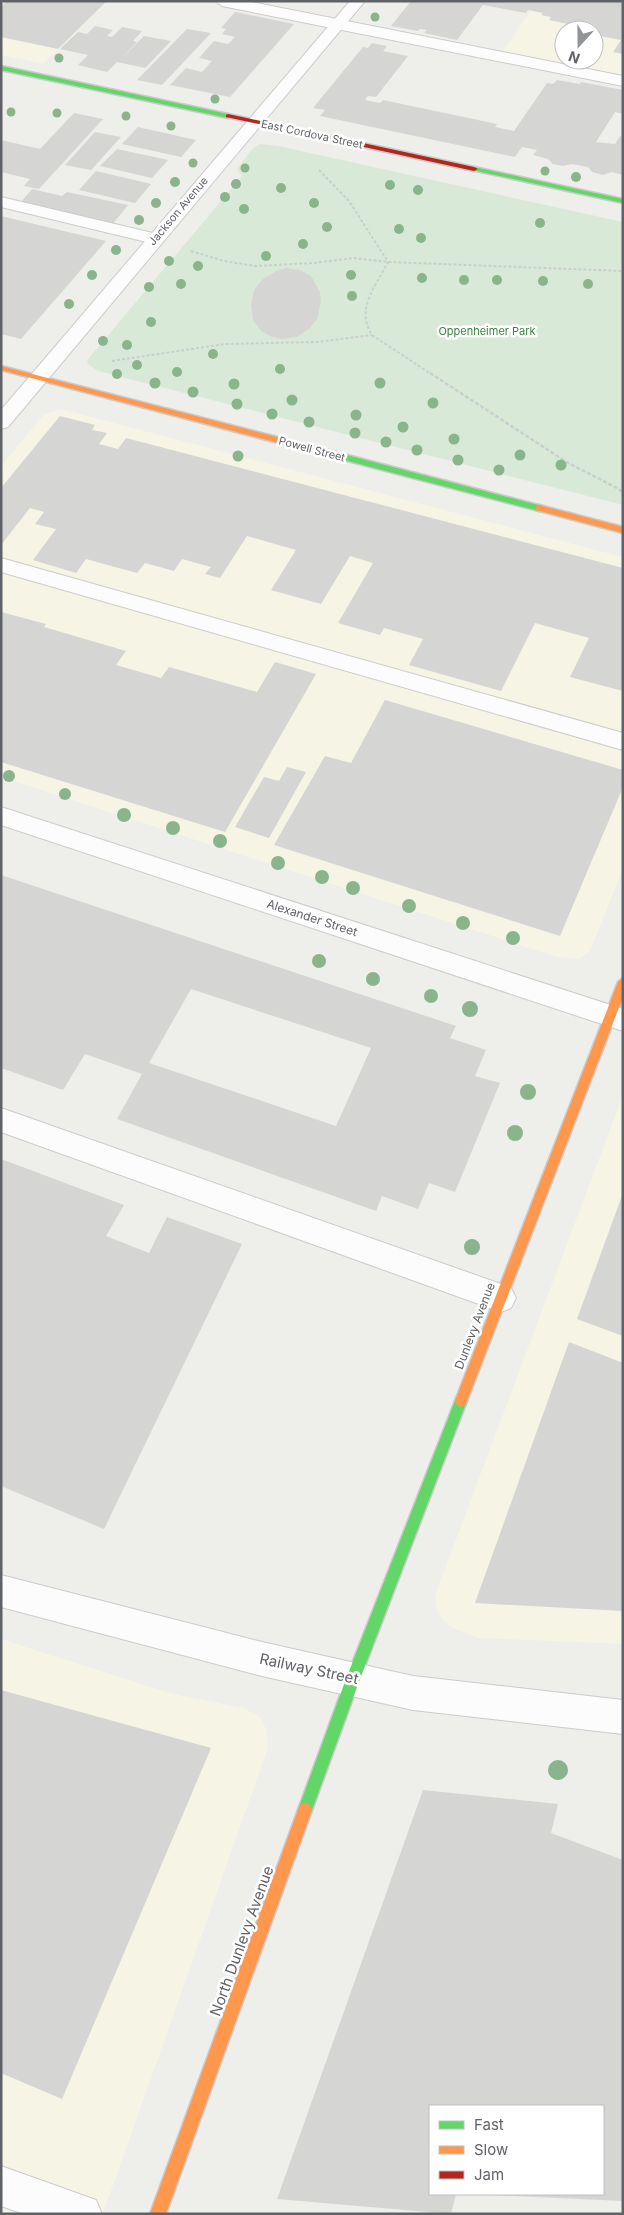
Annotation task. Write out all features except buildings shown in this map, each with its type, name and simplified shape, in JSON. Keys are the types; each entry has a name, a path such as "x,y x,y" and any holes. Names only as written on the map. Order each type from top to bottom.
{"main road":[{"name":"East Cordova Street","path":"1,68 623,201"},
{"name":"Powell Street","path":"1,368 623,530"},
{"name":"Dunlevy Avenue","path":"353,1679 500,1298 616,1018 623,982"},
{"name":"North Dunlevy Avenue","path":"158,2214 353,1679"}],"street":[{"path":"222,1 623,81"},
{"name":"Jackson Avenue","path":"1,423 253,122 358,1"},
{"path":"1,202 155,239"},
{"path":"1,565 623,742"},
{"name":"Alexander Street","path":"1,816 616,1018"},
{"path":"1,1120 500,1298"},
{"name":"Railway Street","path":"1,1591 262,1660 414,1693 623,1717"},
{"path":"1,2186 82,2214"}],"path":[{"path":"318,169 338,186 353,204 372,239 388,262"},
{"path":"155,239 203,255 243,265 314,263 353,258 388,262 623,271"},
{"path":"388,262 366,307 364,316 365,326 372,335 568,463 619,488 623,493"},
{"path":"106,362 225,344 317,342 372,335"}],"shaded area":[{"path":"9,1 109,1 43,64 1,55 1,8"},
{"path":"538,1 623,1 623,81 568,70 604,70 604,20 554,20 554,67 499,56"},
{"path":"61,409 623,557 623,869 590,951 580,959 557,957 1,777 1,466 44,414"},
{"path":"623,1095 623,1644 478,1638 453,1628 443,1620 436,1608 435,1595"},
{"path":"1,1639 173,1694 244,1708 261,1718 267,1731 268,1748 103,2214 1,2214"}],"green space":[{"name":"Oppenheimer Park","path":"260,144 278,146 623,222 623,505 98,371 89,365 87,361 89,358 242,176 237,169 253,148"}],"traffic: fast":[{"path":"1,68 228,116"},
{"path":"474,169 623,201"},
{"path":"305,447 539,508"},
{"path":"305,1810 353,1679 461,1401"}],"traffic: slow":[{"path":"1,368 305,447"},
{"path":"539,508 623,530"},
{"path":"461,1401 623,982"},
{"path":"158,2214 305,1810"}],"traffic: jam":[{"path":"228,116 474,169"}]}
